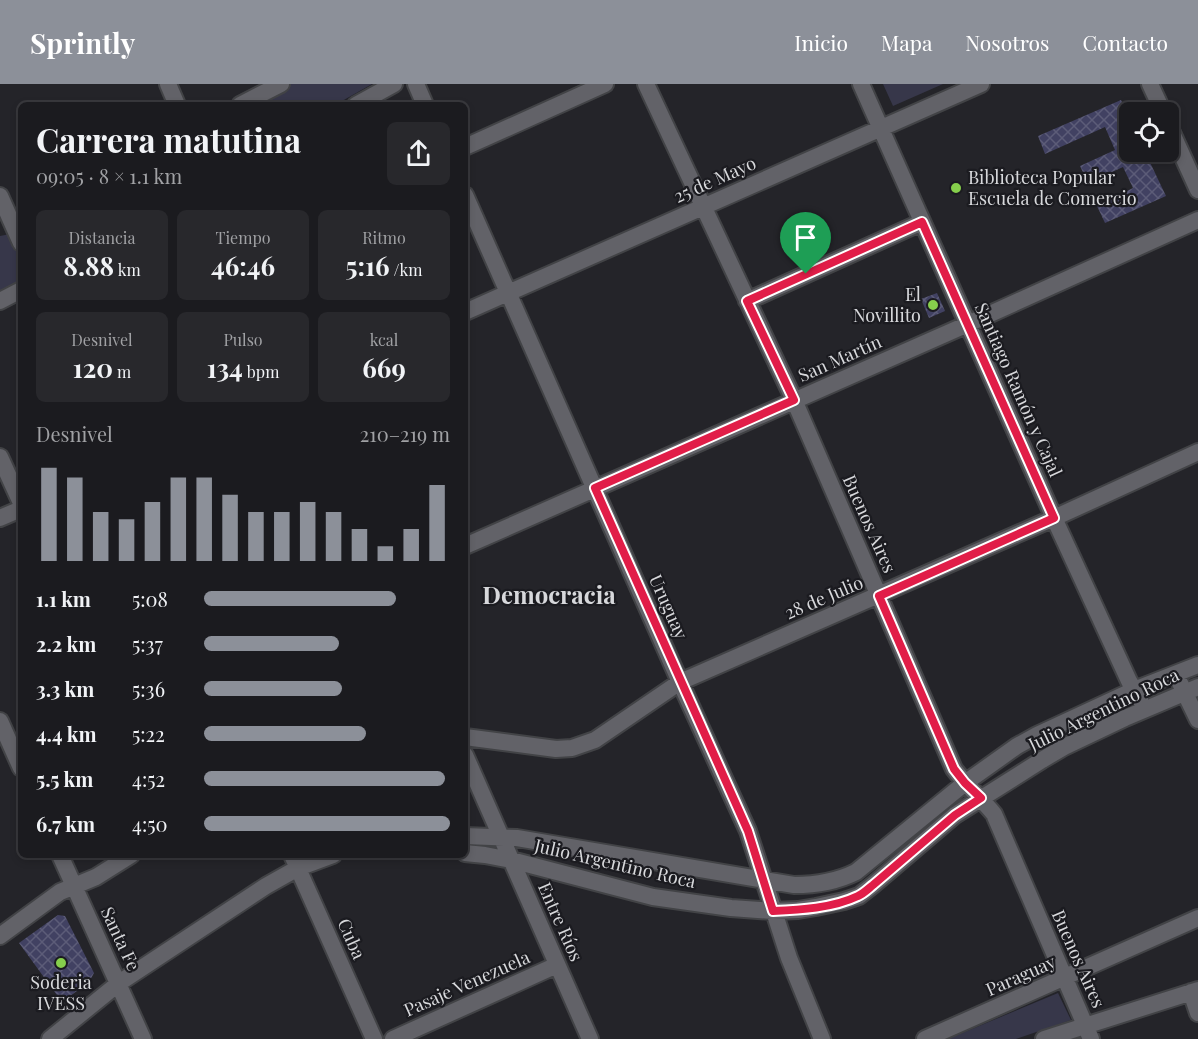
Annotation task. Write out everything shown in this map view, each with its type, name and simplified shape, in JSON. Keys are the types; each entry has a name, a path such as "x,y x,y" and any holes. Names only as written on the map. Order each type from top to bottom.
{"street":[{"path":"168,84 176,102"},
{"path":"246,102 281,84"},
{"path":"361,102 394,84"},
{"path":"416,84 424,102"},
{"path":"468,146 605,84"},
{"name":"Buenos Aires","path":"646,84 794,400 954,769 994,814 1088,1032"},
{"name":"Santiago Ramón y Cajal","path":"861,84 1054,518 1145,709"},
{"name":"25 de Mayo","path":"468,311 981,84"},
{"path":"1150,84 1158,102"},
{"path":"1179,148 1198,190"},
{"path":"0,196 18,237"},
{"name":"Uruguay","path":"468,202 748,831 789,958 822,1039"},
{"name":"San Martín","path":"468,545 1198,220"},
{"path":"747,301 922,222"},
{"path":"0,302 18,292"},
{"name":"28 de Julio","path":"468,737 556,749 572,748 595,740 680,682 879,596 1198,452"},
{"path":"0,457 18,496"},
{"path":"0,518 18,510"},
{"name":"Julio Argentino Roca","path":"468,836 517,838 794,885 813,885 846,877 856,872 965,783 1036,735 1134,690 1198,664"},
{"path":"1175,674 1191,689 1198,720"},
{"name":"Julio Argentino Roca","path":"468,853 511,860 653,897 731,908 798,910 844,901 859,896 955,815 1064,747 1191,689"},
{"path":"0,721 18,762"},
{"name":"Entre Ríos","path":"468,762 590,1039"},
{"name":"Santa Fe","path":"61,858 143,1039"},
{"path":"0,936 60,892 96,877 126,858"},
{"path":"50,1039 119,983 257,892 295,861 314,858"},
{"name":"Cuba","path":"295,861 374,1039"},
{"name":"Paraguay","path":"925,1039 1198,918"},
{"name":"Pasaje Venezuela","path":"393,1039 557,965"},
{"path":"1044,1039 1088,1032 1195,991 1198,1013"}],"shaded area":[{"path":"290,84 372,84 340,102 257,102"},
{"path":"883,84 943,84 893,106"},
{"path":"18,230 18,283 0,292 0,236"},
{"path":"1058,993 1071,1020 1016,1039 948,1039"}],"building":[{"path":"1121,100 1122,102 1119,102 1119,162 1150,162 1166,196 1105,223 1097,206 1133,188 1123,167 1088,183 1080,166 1115,150 1105,127 1045,154 1038,136"},
{"name":"El Novillito","path":"937,293 945,311 929,318 921,299"},
{"name":"Soderia IVESS","path":"58,915 65,916 94,973 89,982 62,1002 19,943"}],"place":[{"name":"Biblioteca Popular Escuela de Comercio","path":"956,188"},
{"name":"El Novillito","path":"933,305"},
{"name":"Soderia IVESS","path":"61,963"}],"district":[{"name":"Democracia","path":"549,596"}],"route":[{"path":"922,222 1054,518 879,596 954,769 981,798 955,815 859,896 816,907 773,911 748,831 595,488 794,400 747,301 806,274 922,222"}]}
